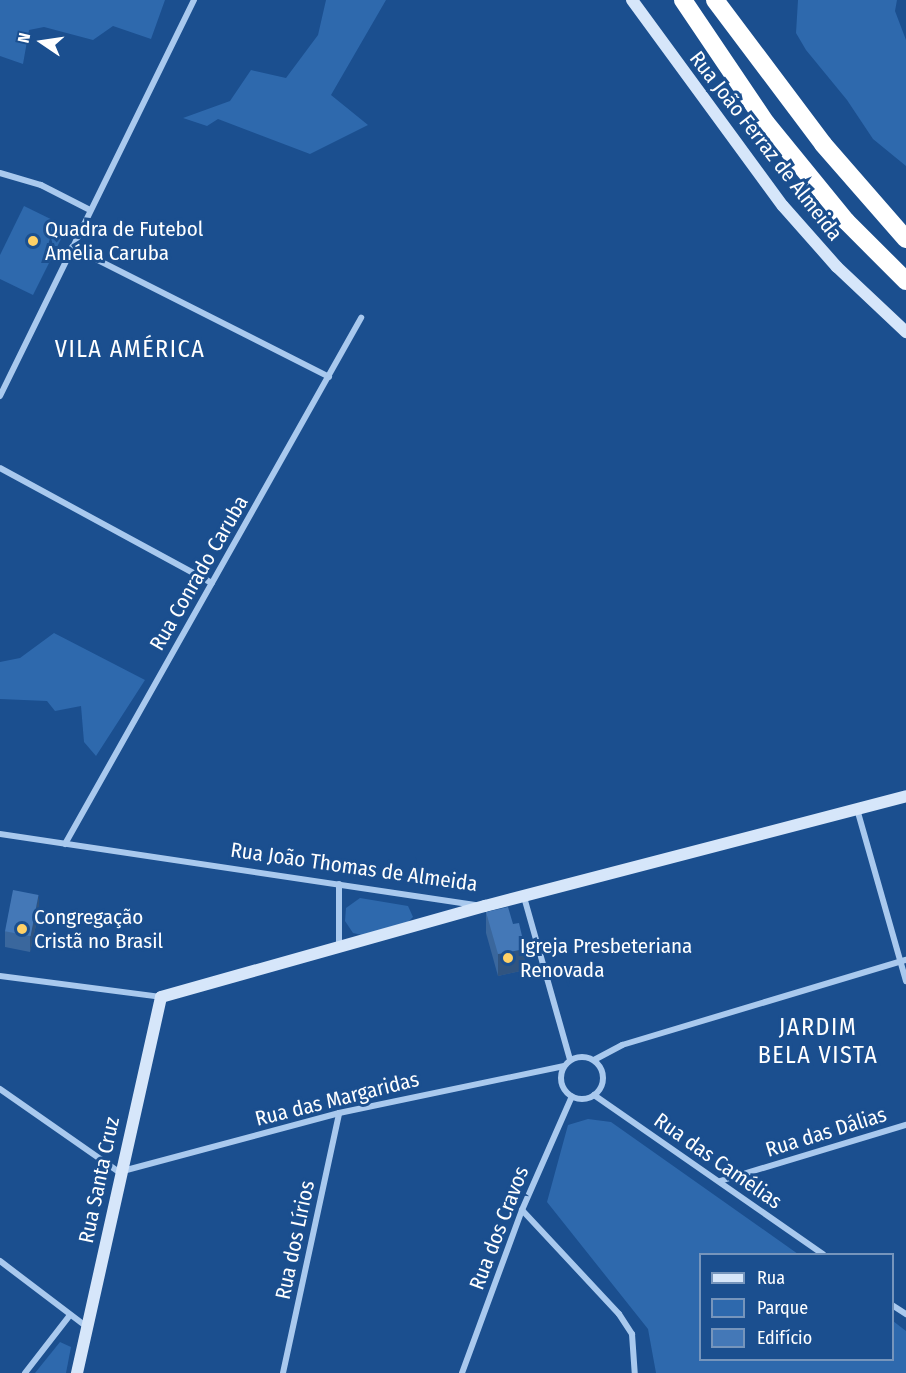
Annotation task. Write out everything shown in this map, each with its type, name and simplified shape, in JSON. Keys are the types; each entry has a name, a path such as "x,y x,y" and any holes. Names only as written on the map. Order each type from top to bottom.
{"highway":[{"path":"683,0 766,123 846,221 906,281"},
{"path":"715,0 823,144 906,239"}],"street":[{"path":"0,396 194,0"},
{"name":"Rua João Ferraz de Almeida","path":"632,0 783,206 837,267 906,332"},
{"path":"0,173 41,185 90,210"},
{"path":"72,247 329,377"},
{"name":"Rua Conrado Caruba","path":"65,844 361,318"},
{"path":"0,468 212,583"},
{"name":"Rua João Thomas de Almeida","path":"0,834 485,906 906,796"},
{"path":"856,808 903,961 906,981"},
{"path":"339,884 339,948"},
{"path":"524,897 570,1060"},
{"path":"0,976 161,997 485,906"},
{"path":"594,1060 622,1045 903,961"},
{"name":"Rua Santa Cruz","path":"77,1373 119,1172 161,997"},
{"path":"582,1056 594,1060 603,1077 594,1095 584,1099 572,1096 562,1085 564,1066 570,1060 582,1056"},
{"name":"Rua das Margaridas","path":"119,1172 339,1113 564,1066"},
{"path":"0,1089 119,1172"},
{"name":"Rua das Camélias","path":"594,1095 822,1253"},
{"name":"Rua dos Cravos","path":"462,1373 522,1210 572,1096"},
{"name":"Rua dos Lírios","path":"283,1373 339,1113"},
{"name":"Rua das Dálias","path":"720,1181 906,1125"},
{"path":"522,1210 619,1314 632,1334 635,1373"},
{"path":"0,1261 87,1327"},
{"path":"25,1373 70,1315"}],"green space":[{"path":"0,0 165,0 151,39 113,26 93,40 44,27 29,30 23,64 0,56"},
{"path":"326,0 386,0 331,95 368,125 310,154 218,119 207,126 183,118 230,101 251,70 286,78 318,35"},
{"path":"798,0 897,0 895,11 906,40 906,166 873,139 847,100 806,50 796,33"},
{"name":"Quadra de Futebol Amélia Caruba","path":"24,206 67,227 33,295 0,279 0,255"},
{"path":"54,633 145,680 96,756 84,742 81,706 55,711 47,701 0,699 0,662 20,658"},
{"path":"360,898 408,906 413,917 408,922 362,935 353,933 345,921 346,908"},
{"path":"588,1119 611,1122 797,1253 699,1253 699,1361 894,1361 894,1322 906,1331 906,1373 656,1373 648,1329 547,1202 568,1125"},
{"path":"60,1342 71,1347 66,1373 35,1373"}],"building":[{"path":"13,890 39,895 31,936 5,931"},
{"path":"508,907 513,924 519,923 525,949 498,954 486,912"}],"place":[{"name":"Quadra de Futebol Amélia Caruba","path":"33,241"},
{"name":"Congregação Cristã no Brasil","path":"22,929"},
{"name":"Igreja Presbeteriana Renovada","path":"508,958"}],"district":[{"name":"VILA AMÉRICA","path":"130,350"},
{"name":"JARDIM BELA VISTA","path":"818,1042"}]}
